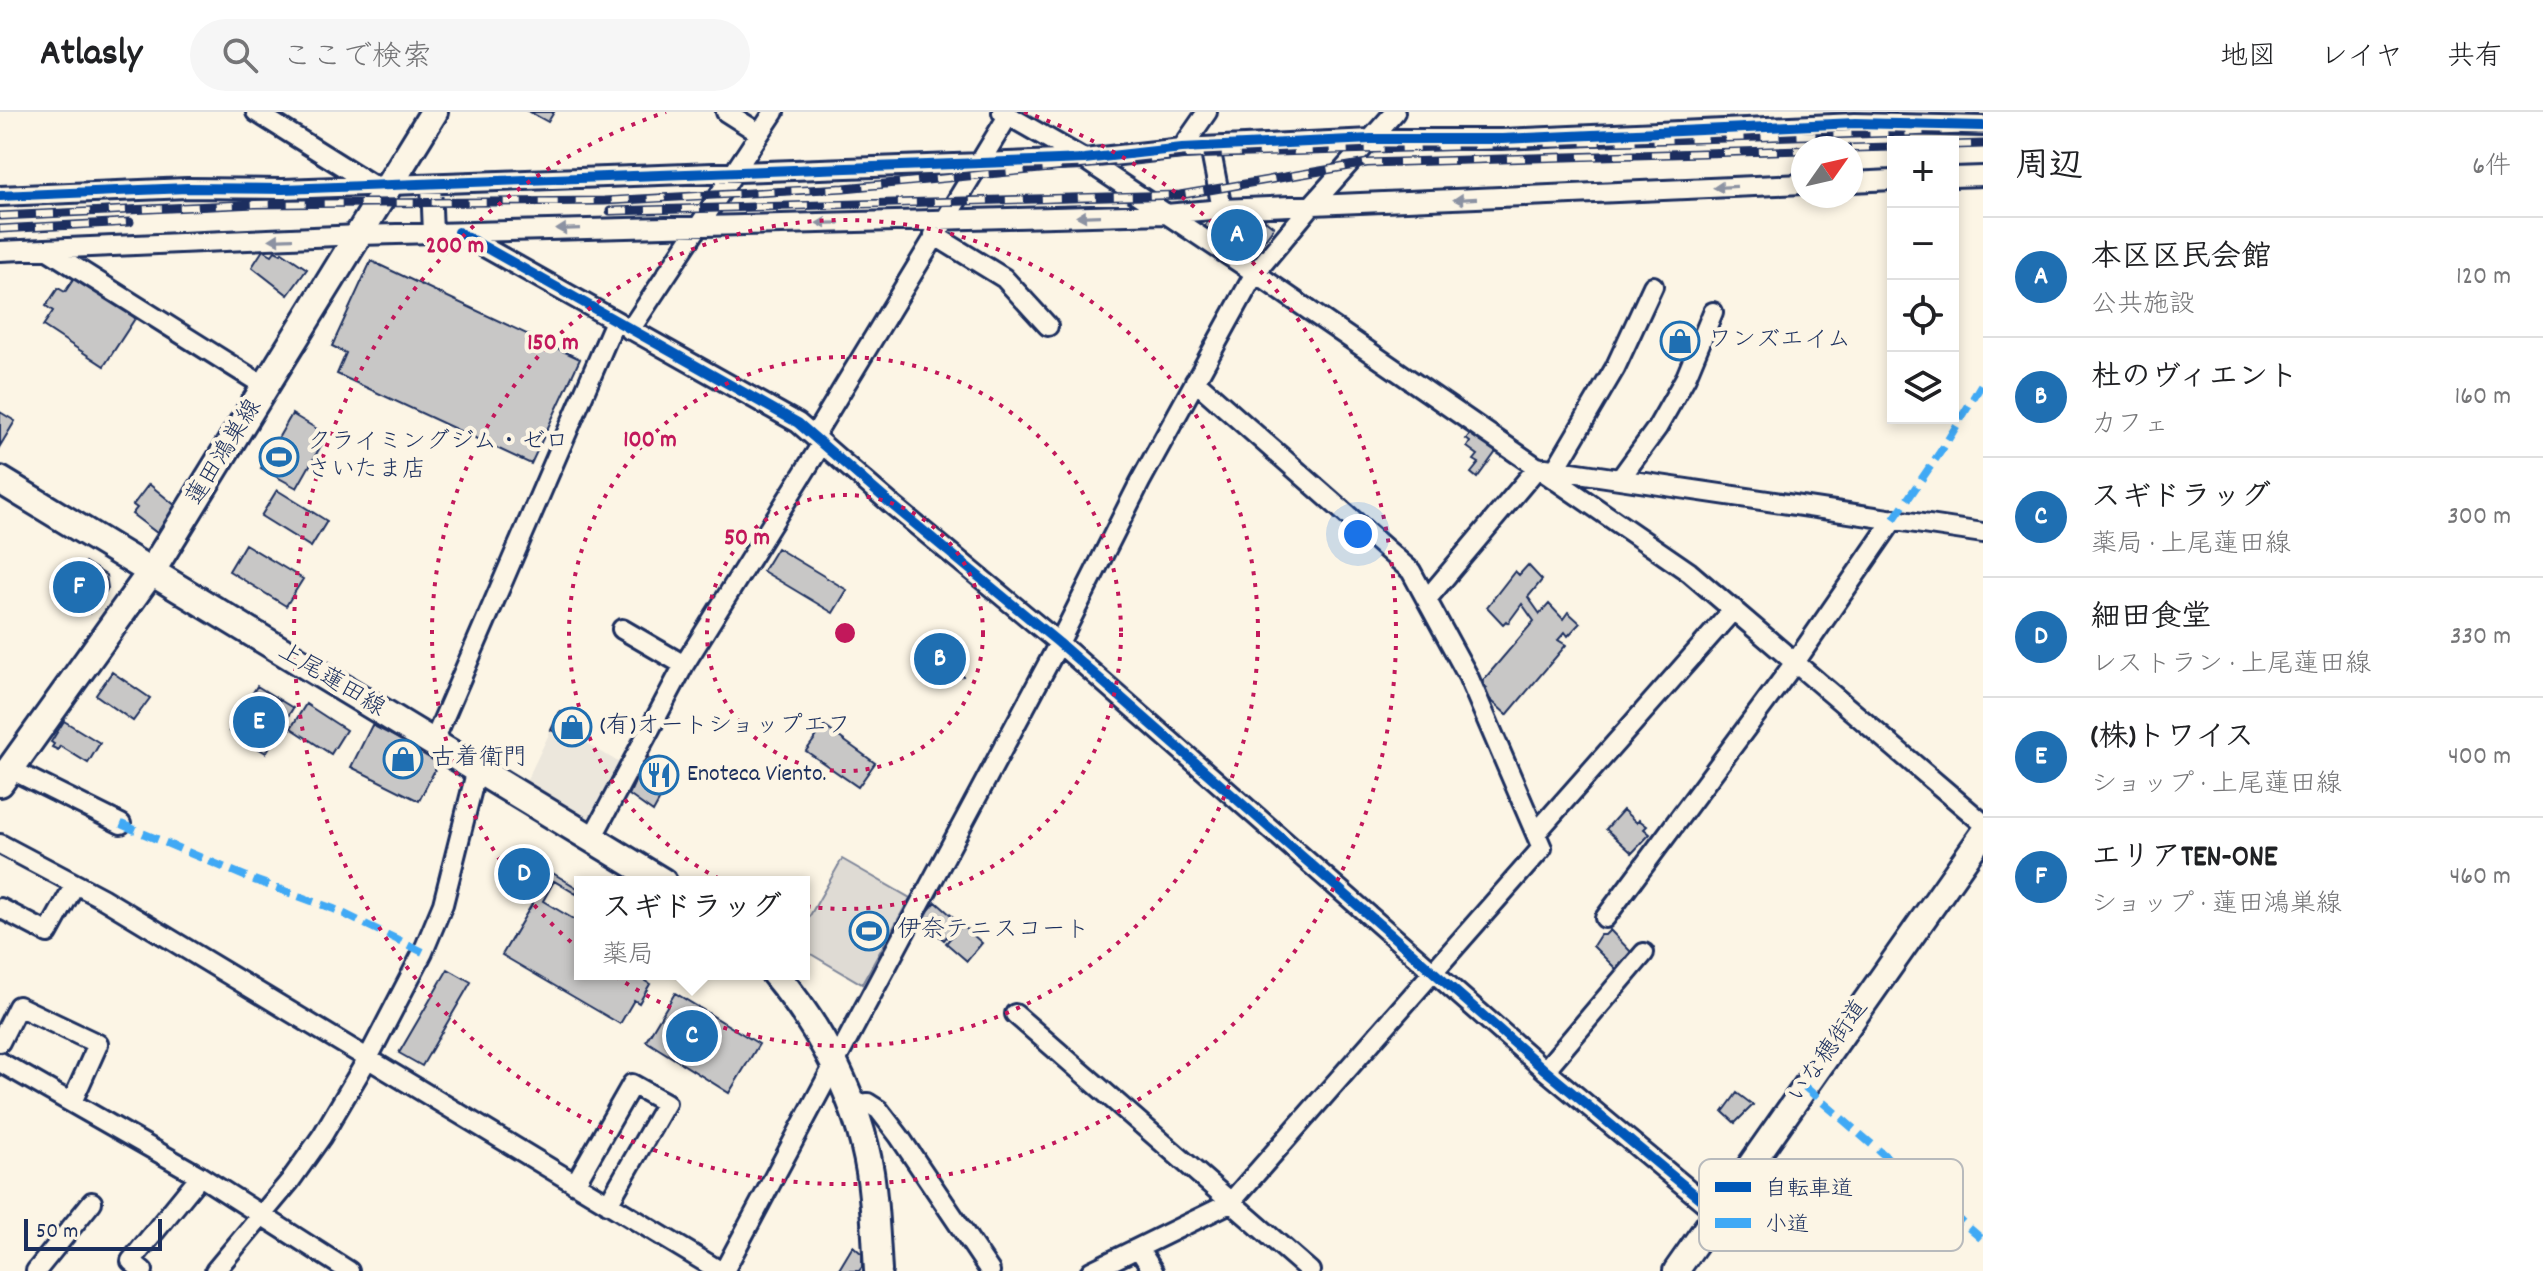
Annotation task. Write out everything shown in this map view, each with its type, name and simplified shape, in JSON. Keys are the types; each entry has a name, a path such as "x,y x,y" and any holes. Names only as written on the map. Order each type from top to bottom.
{"main road":[{"name":"蓮田鴻巣線","path":"5,776 151,572 359,235 382,185 434,112"},
{"name":"上尾蓮田線","path":"1,484 653,876"},
{"path":"779,980 810,1021 834,1062 852,1105 870,1173 878,1271"}],"street":[{"path":"256,112 382,185"},
{"path":"726,112 759,133"},
{"path":"433,743 622,326 698,225 774,112"},
{"path":"1182,148 1207,112"},
{"path":"0,844 74,886 102,898 722,1271 1059,643 1140,482 1255,273 1395,112"},
{"path":"592,838 684,665 818,440 938,228 981,163 1005,114 1084,159 1547,469 1689,572 1983,823"},
{"path":"0,196 187,188 283,189 431,184 1084,159 1182,148 1371,139 1502,139 1855,123 1983,126"},
{"path":"1210,147 1222,209"},
{"path":"1959,177 1983,176"},
{"path":"1863,181 1887,180"},
{"path":"431,184 433,233"},
{"path":"0,251 359,235 698,225 938,228 1222,209 1791,185"},
{"path":"938,228 1004,278 1048,326"},
{"path":"458,232 798,423 1059,643 1545,1070 1699,1198"},
{"path":"46,249 266,387"},
{"path":"1427,599 1547,469 1615,368 1653,286"},
{"path":"1620,479 1657,428 1686,377 1713,312"},
{"path":"1091,1271 1230,1203 1542,848 1468,676 1411,571 1195,381"},
{"path":"1547,469 1983,533"},
{"path":"1605,918 1796,661 1894,519"},
{"path":"1536,833 1734,609"},
{"path":"622,629 684,665"},
{"path":"215,1271 290,1181 322,1136 368,1058 423,952 443,904 477,769"},
{"path":"5,776 121,824"},
{"name":"いな穂街道","path":"1755,1159 1983,834"},
{"path":"0,908 48,933 74,886"},
{"path":"1545,1070 1644,953"},
{"path":"0,1042 18,1006 98,1044 72,1102"},
{"path":"1015,1014 1310,1271"},
{"path":"0,1062 200,1176 349,1271"},
{"path":"575,1184 632,1084 666,1103 608,1204"},
{"path":"852,1105 868,1103 879,1110 990,1271"},
{"path":"143,1271 131,1261 200,1176"},
{"path":"36,1271 92,1202"},
{"name":"いな穂街道","path":"1676,1271 1699,1238"},
{"path":"1139,1249 1153,1271"}],"shaded area":[{"path":"550,732 577,744 580,739 623,765 593,823 526,782"},
{"path":"842,859 910,898 862,984 810,954 810,915"}],"building":[{"path":"530,112 554,112 548,122"},
{"path":"1242,214 1258,230 1265,220 1274,227 1248,262 1203,229 1211,216 1219,221 1224,215 1234,220"},
{"path":"263,250 272,255 275,251 282,252 307,269 288,295 252,267"},
{"path":"371,261 580,359 531,464 337,374 346,353 332,346"},
{"path":"75,277 136,317 104,366 43,326 53,311 46,306 58,288 65,292"},
{"path":"1677,328 1696,338 1687,356 1667,346"},
{"path":"0,412 15,421 0,446"},
{"path":"292,414 327,435 297,488 261,468"},
{"path":"1472,431 1498,449 1477,478 1471,473 1479,463 1474,460 1478,455 1467,447 1470,442 1466,439"},
{"path":"149,484 177,507 157,533 132,514 137,508 133,505"},
{"path":"277,490 327,521 311,547 261,516"},
{"path":"245,544 303,579 286,606 229,571"},
{"path":"777,548 847,590 833,613 763,571"},
{"path":"85,562 106,575 108,588 89,613 64,591"},
{"path":"1528,565 1542,580 1528,597 1540,614 1549,604 1563,619 1568,612 1580,623 1568,636 1565,632 1558,640 1566,645 1507,715 1483,693 1487,688 1481,683 1534,621 1522,604 1508,623 1503,624 1487,607 1515,571 1519,575"},
{"path":"933,645 960,664 963,676 949,679 921,666 919,656 924,649"},
{"path":"112,672 150,698 133,721 96,695"},
{"path":"257,686 293,708 266,753 229,731"},
{"path":"306,704 346,730 331,754 291,728"},
{"path":"560,711 586,723 577,743 551,730"},
{"path":"64,721 100,743 88,763 60,746 58,750 52,747 54,744 51,742"},
{"path":"372,725 440,760 419,801 351,767"},
{"path":"824,726 875,763 858,787 806,751"},
{"path":"646,757 674,774 653,812 629,795"},
{"path":"1623,810 1637,823 1639,820 1647,826 1644,829 1650,834 1632,853 1606,829"},
{"path":"519,848 549,866 531,896 501,878"},
{"path":"551,872 574,886 574,893 554,881 543,901 574,919 574,980 646,980 650,984 639,1003 634,1000 620,1024 502,955"},
{"path":"936,902 959,922 944,940 920,920"},
{"path":"962,925 982,943 967,961 946,943"},
{"path":"1610,930 1633,954 1618,971 1593,946 1600,935"},
{"path":"448,969 471,982 422,1066 399,1053"},
{"path":"675,993 759,1044 729,1093 646,1041"},
{"path":"1737,1093 1753,1105 1735,1123 1723,1112"},
{"path":"853,1246 862,1254 862,1267 859,1271 838,1271"}],"railway":[{"path":"0,216 255,204 604,201 844,188 1185,155 1983,130"},
{"path":"1959,145 1983,144"},
{"path":"1863,148 1887,147"},
{"path":"610,211 1180,195 1367,163 1791,150"},
{"path":"0,229 130,222"}],"marked path":[{"path":"1894,519 1943,448 1983,382"},
{"path":"121,824 254,880 334,909 423,952"},
{"path":"1805,1087 1889,1159"},
{"path":"1963,1223 1983,1240"}],"cycle path":[{"path":"0,196 187,188 283,189 1084,159 1182,148 1371,139 1502,139 1855,123 1983,126"},
{"path":"458,232 798,423 1059,643 1545,1070 1699,1198"}],"place":[{"name":"本区区民会館","path":"1237,235"},
{"name":"ワンズエイム","path":"1680,341"},
{"name":"クライミングジム・ゼロ さいたま店","path":"279,457"},
{"name":"エリアTEN-ONE","path":"79,587"},
{"name":"杜のヴィエント","path":"940,659"},
{"name":"(株)トワイス","path":"259,722"},
{"name":"(有)オートショップエフ","path":"572,727"},
{"name":"古着衛門","path":"403,759"},
{"name":"Enoteca Viento.","path":"659,775"},
{"name":"細田食堂","path":"524,874"},
{"name":"伊奈テニスコート","path":"869,931"},
{"name":"スギドラッグ","path":"692,1036"}]}
